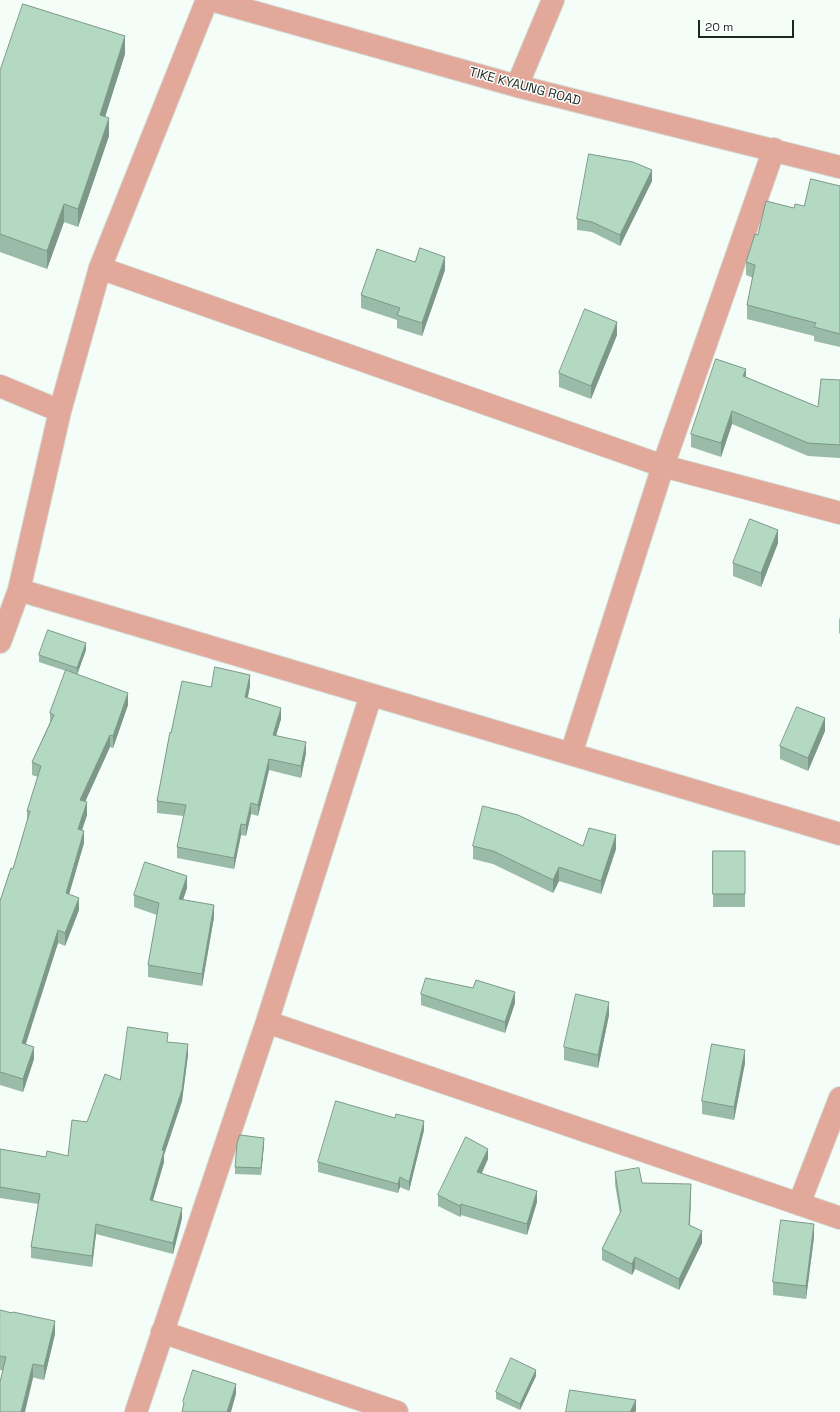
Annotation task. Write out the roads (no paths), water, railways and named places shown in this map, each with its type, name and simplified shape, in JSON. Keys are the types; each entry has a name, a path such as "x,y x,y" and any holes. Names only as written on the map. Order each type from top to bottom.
{"street":[{"path":"0,642 19,590 60,411 100,268 207,0"},
{"name":"TIKE KYAUNG ROAD","path":"212,0 517,86 840,166"},
{"path":"517,86 553,0"},
{"path":"571,754 663,466 774,149"},
{"path":"100,268 663,466 840,513"},
{"path":"0,386 60,411"},
{"path":"19,590 840,834"},
{"path":"136,1412 267,1022 371,695"},
{"path":"267,1022 840,1218"},
{"path":"799,1204 840,1098"},
{"path":"162,1332 397,1412"}]}
